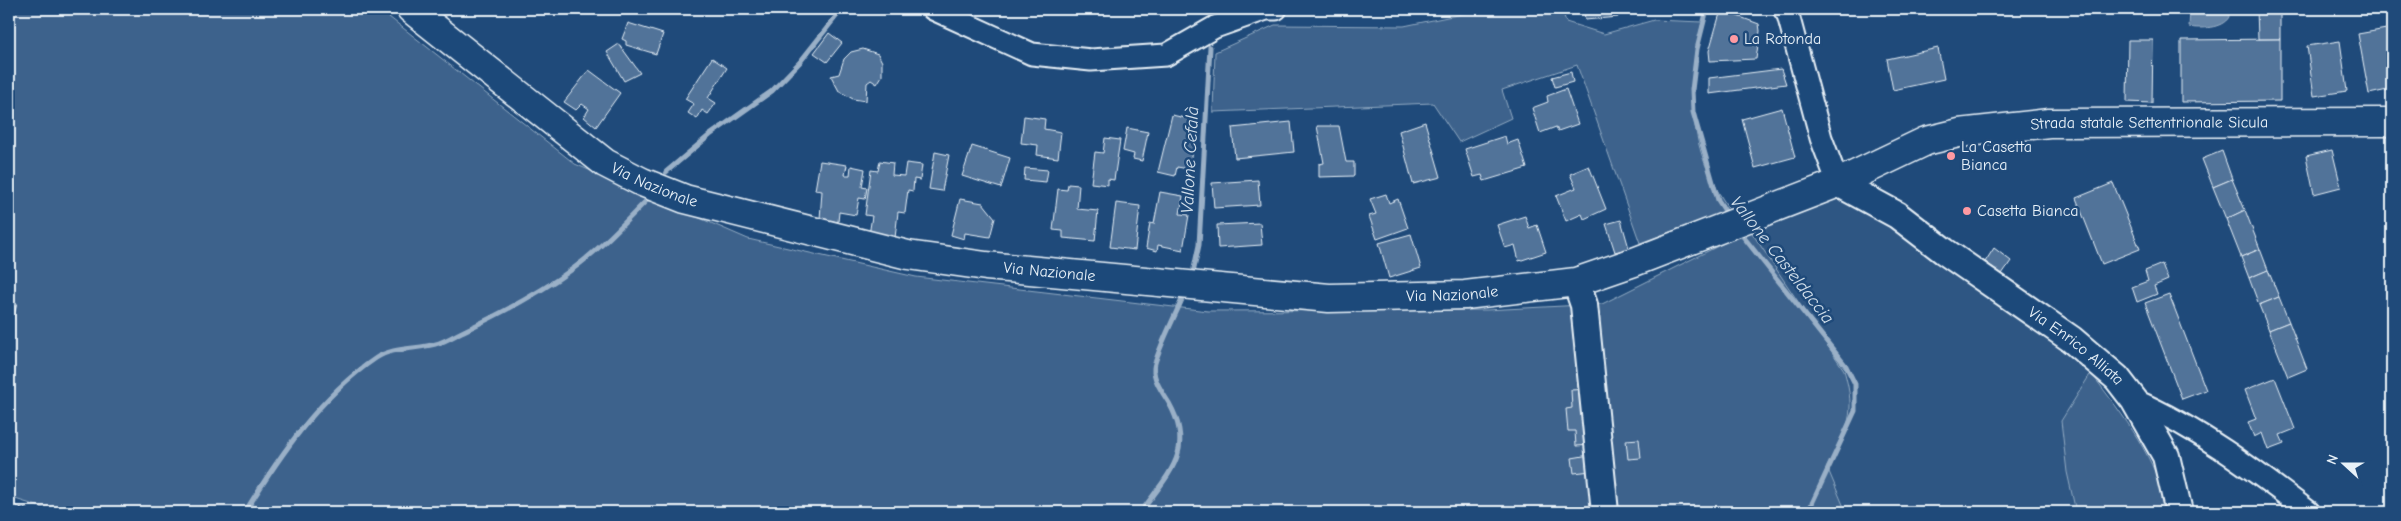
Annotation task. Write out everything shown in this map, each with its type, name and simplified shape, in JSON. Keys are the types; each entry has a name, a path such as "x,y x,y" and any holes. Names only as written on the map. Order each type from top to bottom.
{"main road":[{"name":"Via Nazionale","path":"411,9 605,163 642,182 685,199 908,255 986,266 1329,298 1465,295 1576,282 1744,220"},
{"name":"Strada statale Settentrionale Sicula","path":"1744,220 1838,183 1926,141 1959,134 2049,123 2392,122"}],"street":[{"path":"933,9 1032,54 1091,60 1166,55 1215,27 1266,9 1276,9"},
{"path":"1784,9 1821,138 1838,183"},
{"name":"Via Enrico Alliata","path":"1838,183 1896,215 2063,334 2117,378 2134,400 2161,412 2229,452 2309,512"},
{"path":"1576,282 1584,305 1605,512"},
{"path":"2134,400 2166,456 2179,512"}],"shaded area":[{"path":"9,9 379,9 575,164 748,239 916,277 1208,311 1486,310 1602,304 1750,230 1844,370 1850,399 1850,410 1845,430 1827,467 1846,512 56,512 9,497"},
{"path":"1486,9 1562,9 1566,22 1604,34 1654,20 1702,22 1694,72 1694,120 1698,143 1706,165 1716,188 1730,210 1640,243 1577,65 1502,90 1511,118 1459,142 1433,103 1213,112 1215,52 1275,25 1404,26"},
{"path":"2228,9 2229,17 2221,24 2205,28 2189,27 2190,10"},
{"path":"1827,197 1864,206 2028,322 2091,373 2061,421 2067,472 2076,512 1846,512 1827,467 1848,426 1750,230"},
{"path":"2091,373 2138,439 2156,473 2168,512 2076,512 2067,472 2061,421"}],"building":[{"path":"1572,9 1617,9 1618,17 1585,20 1584,10 1572,11"},
{"path":"2257,9 2280,9 2280,39 2258,39"},
{"path":"1721,10 1759,24 1760,31 1756,59 1710,61 1709,51"},
{"path":"628,23 663,34 656,54 626,45 626,41 622,39"},
{"path":"2392,28 2392,89 2369,94 2358,34"},
{"path":"829,33 842,43 827,62 814,53"},
{"path":"2280,39 2280,101 2181,102 2181,40"},
{"path":"2128,40 2153,40 2152,103 2127,102"},
{"path":"2340,41 2347,91 2314,96 2307,46"},
{"path":"619,44 640,73 624,81 607,52"},
{"path":"1938,48 1944,79 1893,90 1887,59"},
{"path":"863,49 878,54 882,62 882,76 877,84 871,80 867,83 866,101 853,99 839,91 831,76 839,74 844,59 851,52"},
{"path":"712,58 727,68 708,98 716,103 708,114 702,110 697,119 688,113 694,104 685,99"},
{"path":"1781,69 1786,84 1709,94 1709,78"},
{"path":"589,70 620,93 596,127 584,117 589,109 582,104 576,110 564,102"},
{"path":"1571,72 1573,82 1555,87 1552,77"},
{"path":"1566,89 1578,124 1558,131 1556,127 1540,133 1532,108 1548,102 1547,96"},
{"path":"1782,108 1795,157 1755,168 1742,119"},
{"path":"1172,115 1194,120 1189,141 1195,143 1189,169 1177,167 1175,176 1158,172"},
{"path":"1024,116 1045,119 1044,129 1061,132 1058,158 1037,155 1038,145 1021,143"},
{"path":"1291,122 1294,152 1235,158 1232,128"},
{"path":"1425,122 1441,177 1413,184 1399,131"},
{"path":"1317,126 1339,126 1346,162 1354,162 1354,176 1319,177 1319,164 1324,163"},
{"path":"1127,128 1148,132 1142,161 1133,159 1134,154 1123,151"},
{"path":"1505,136 1507,144 1518,140 1527,168 1484,181 1482,175 1474,177 1465,149"},
{"path":"1105,138 1120,140 1114,180 1108,179 1108,185 1091,183 1095,152 1103,153"},
{"path":"972,146 1010,158 1001,188 962,176"},
{"path":"2332,150 2341,187 2314,194 2306,156"},
{"path":"2222,151 2232,179 2213,187 2202,159"},
{"path":"935,152 949,155 942,191 929,189"},
{"path":"820,161 847,165 845,175 850,175 851,166 865,169 862,187 867,188 865,199 859,198 856,215 839,212 838,222 820,219 822,191 815,190"},
{"path":"880,161 893,163 892,175 904,176 906,163 922,165 920,180 914,179 913,191 908,190 905,213 898,212 895,238 869,235 872,216 865,215 871,170 878,171"},
{"path":"1589,166 1606,209 1584,219 1582,214 1566,221 1556,196 1576,188 1570,174"},
{"path":"1025,168 1048,170 1046,182 1024,180"},
{"path":"2232,179 2245,210 2226,219 2213,187"},
{"path":"1258,180 1260,205 1214,208 1212,183"},
{"path":"2113,183 2140,249 2102,264 2076,198"},
{"path":"1068,184 1079,185 1077,209 1098,211 1095,241 1063,238 1063,231 1053,230 1058,189 1067,190"},
{"path":"1160,192 1183,196 1180,214 1189,215 1183,250 1158,245 1157,251 1146,248 1150,223 1154,224"},
{"path":"1386,194 1389,203 1398,199 1408,228 1377,239 1369,216 1376,214 1370,199"},
{"path":"960,199 983,203 995,218 990,237 965,233 964,239 951,235"},
{"path":"1116,203 1140,206 1135,250 1110,247"},
{"path":"2245,210 2260,249 2241,257 2226,219"},
{"path":"1525,216 1529,228 1537,225 1546,252 1519,261 1515,245 1505,248 1497,225"},
{"path":"1621,220 1629,248 1615,252 1606,224"},
{"path":"1260,223 1262,245 1218,248 1217,225"},
{"path":"1411,234 1421,268 1389,278 1379,243"},
{"path":"1994,248 2011,261 2002,274 1985,262"},
{"path":"2260,249 2268,270 2249,278 2241,257"},
{"path":"2162,264 2168,280 2154,286 2157,294 2137,302 2132,287 2148,281 2145,271"},
{"path":"2268,270 2279,297 2259,305 2249,278"},
{"path":"2169,294 2206,390 2182,399 2145,303"},
{"path":"2279,297 2289,322 2269,330 2259,305"},
{"path":"9,302 17,304 9,331"},
{"path":"2289,322 2307,369 2288,377 2269,330"},
{"path":"2275,378 2295,429 2280,435 2284,444 2268,450 2262,433 2254,437 2248,422 2256,419 2245,390"},
{"path":"1589,389 1593,445 1576,446 1575,431 1568,431 1566,409 1572,408 1571,390"},
{"path":"1639,439 1641,458 1628,459 1626,440"},
{"path":"1589,455 1591,471 1574,473 1572,458"}],"waterway":[{"path":"666,172 710,135 772,91 800,62 842,9"},
{"name":"Vallone Casteldaccia","path":"1707,9 1697,49 1692,90 1693,112 1718,200 1729,217"},
{"name":"Vallone Cefalà","path":"1193,273 1199,245 1210,47"},
{"path":"245,512 287,448 319,408 356,373 383,354 439,343 535,294 584,261 646,201"},
{"name":"Vallone Casteldaccia","path":"1738,230 1846,366 1855,384 1855,411 1808,512"},
{"name":"Vallone Cefalà","path":"1141,512 1169,473 1179,449 1180,435 1177,420 1157,382 1154,368 1162,344 1183,297"}],"railway":[{"path":"9,506 27,512"}],"place":[{"name":"La Rotonda","path":"1734,39"},
{"name":"La Casetta Bianca","path":"1951,156"},
{"name":"Casetta Bianca","path":"1967,211"}]}
